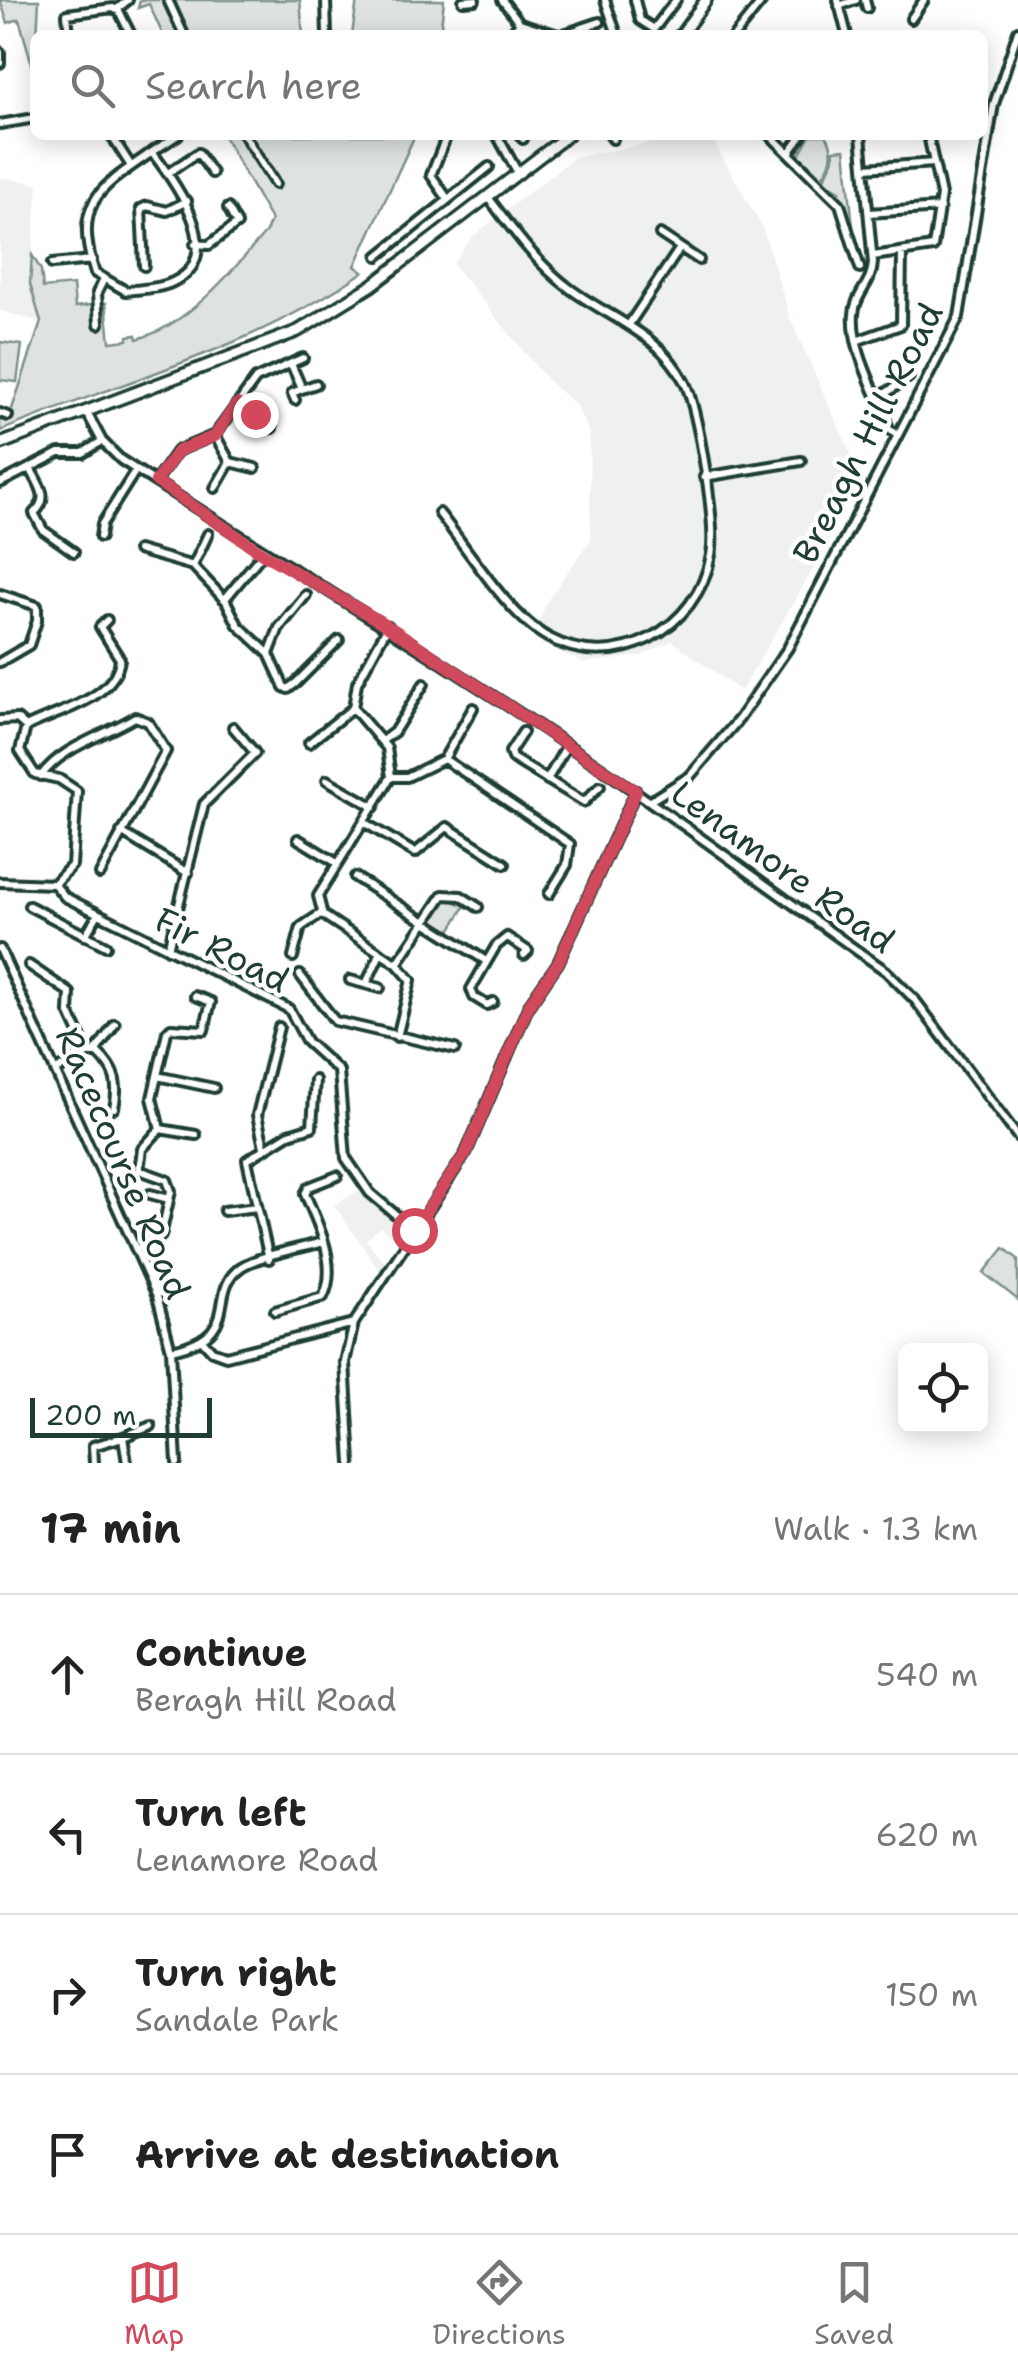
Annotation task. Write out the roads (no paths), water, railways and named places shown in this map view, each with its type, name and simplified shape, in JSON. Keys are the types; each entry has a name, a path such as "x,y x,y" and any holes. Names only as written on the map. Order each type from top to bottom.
{"highway":[{"path":"684,30 706,0"},
{"path":"0,444 298,332 371,286 561,140"}],"street":[{"path":"68,30 66,22 73,10 117,9 128,0"},
{"path":"168,0 182,30"},
{"path":"326,0 328,30"},
{"path":"463,1 475,0"},
{"path":"502,0 520,23 543,30"},
{"path":"605,0 614,30"},
{"path":"635,0 640,20 654,29 676,0"},
{"path":"739,30 764,0"},
{"path":"847,30 839,3 856,0"},
{"path":"912,19 924,0"},
{"path":"117,9 128,30"},
{"path":"585,30 600,22"},
{"path":"514,30 520,23"},
{"name":"Breagh Hill Road","path":"650,802 690,776 739,719 788,648 959,318 994,104 1018,31"},
{"path":"0,52 0,63"},
{"path":"0,124 30,119"},
{"path":"115,140 132,166"},
{"path":"152,152 187,201 196,225 196,244 188,270 175,282 126,291 103,281 92,260 88,212 94,196 132,166 152,152 170,140"},
{"path":"247,140 275,184"},
{"path":"445,140 431,175 447,198"},
{"path":"500,140 518,173"},
{"path":"775,140 842,208 860,268"},
{"path":"788,153 798,140"},
{"path":"862,140 873,256 872,278 854,308 856,340 889,428 897,435"},
{"path":"873,256 933,247 940,208 929,140"},
{"path":"168,173 198,153 212,173"},
{"path":"865,168 934,163"},
{"path":"378,256 488,167"},
{"path":"439,513 534,628 591,653 617,652 669,625 702,584 712,550 704,477 685,383 656,345 630,323 570,288 526,248 488,197"},
{"path":"144,266 140,209 147,206 167,211 187,201"},
{"path":"196,244 210,245 237,224 228,208"},
{"path":"869,212 940,208"},
{"path":"660,234 700,260"},
{"path":"630,323 680,248"},
{"path":"856,340 901,325 902,252"},
{"path":"52,264 92,260"},
{"path":"99,324 97,293 103,281"},
{"path":"156,481 178,451 215,436 256,379 303,358"},
{"path":"290,364 302,389"},
{"path":"879,398 910,377"},
{"path":"294,400 292,393 316,384"},
{"path":"237,404 255,414 266,412 272,428"},
{"name":"Lenamore Road","path":"86,411 102,441 136,470 262,553 388,626 636,791 900,983 1018,1138"},
{"path":"215,436 230,462 255,468"},
{"path":"0,484 59,453 83,452 102,441"},
{"path":"704,477 801,461"},
{"path":"215,488 230,462"},
{"path":"30,468 44,494 43,504 34,513 43,530 74,552"},
{"path":"100,537 102,524 136,470"},
{"path":"192,566 208,534"},
{"path":"138,550 184,567 192,566"},
{"path":"224,599 262,553"},
{"path":"192,566 224,599 238,625 269,654 288,690 339,640"},
{"path":"0,594 36,606 39,612 29,645 0,662"},
{"path":"269,654 279,628 306,596"},
{"path":"26,727 98,692 115,675 120,659 100,627 107,620"},
{"path":"309,743 353,708 357,682 388,626"},
{"path":"382,741 394,732 424,684"},
{"path":"353,708 382,741 392,777 318,896 322,912 396,964 412,986 397,1037"},
{"path":"392,777 407,777 444,759 474,708"},
{"path":"41,776 56,756 89,744 135,718 148,722 166,757 100,874"},
{"path":"0,720 16,719 26,727"},
{"path":"0,882 54,884 72,866 77,791 71,784 41,776 24,764 20,751 26,727"},
{"path":"168,949 204,804 255,753 233,727"},
{"path":"523,732 510,752 512,758 584,802 600,786"},
{"path":"547,780 567,745"},
{"path":"444,759 570,844 568,864 549,894"},
{"path":"327,780 374,806"},
{"path":"352,1463 345,1362 354,1322 466,1153 529,1005 558,963 636,791"},
{"path":"365,823 416,853 447,827 505,864"},
{"path":"121,832 188,873"},
{"path":"298,839 336,863"},
{"path":"355,877 486,961"},
{"name":"Fir Road","path":"54,884 65,897 288,1009 307,1042 339,1071 346,1158 370,1193 414,1230"},
{"path":"396,964 443,895 461,896 478,907"},
{"path":"46,914 52,902"},
{"path":"30,906 106,946"},
{"path":"293,956 301,927 322,912"},
{"path":"86,936 98,914"},
{"path":"493,1002 487,1005 478,1000 471,989 486,961 508,938 524,946 524,955"},
{"name":"Racecourse Road","path":"0,949 139,1248 171,1350 177,1463"},
{"path":"366,984 380,954"},
{"path":"29,964 70,993 69,1012 92,1052 114,1074 114,1110"},
{"path":"300,975 335,1021 455,1049"},
{"path":"350,980 380,988"},
{"path":"160,1129 152,1103 169,1028 196,1032 207,1026 213,1004 195,996"},
{"path":"57,1070 92,1052 116,1022"},
{"path":"264,1147 258,1115 279,1027"},
{"path":"157,1076 214,1088"},
{"path":"269,1258 246,1166 252,1155 264,1147 312,1127 315,1080"},
{"path":"160,1129 196,1135"},
{"path":"139,1248 161,1236 169,1199 167,1180 139,1170 142,1148 160,1129"},
{"path":"275,1311 323,1297 328,1262 305,1194 309,1187 337,1176"},
{"path":"150,1194 169,1199"},
{"path":"224,1211 256,1206"},
{"path":"171,1350 202,1340 223,1314 236,1272 244,1265 323,1242"},
{"path":"202,1340 226,1356 354,1322"},
{"path":"94,1463 93,1446 151,1426"},
{"path":"123,1436 127,1463"}]}
